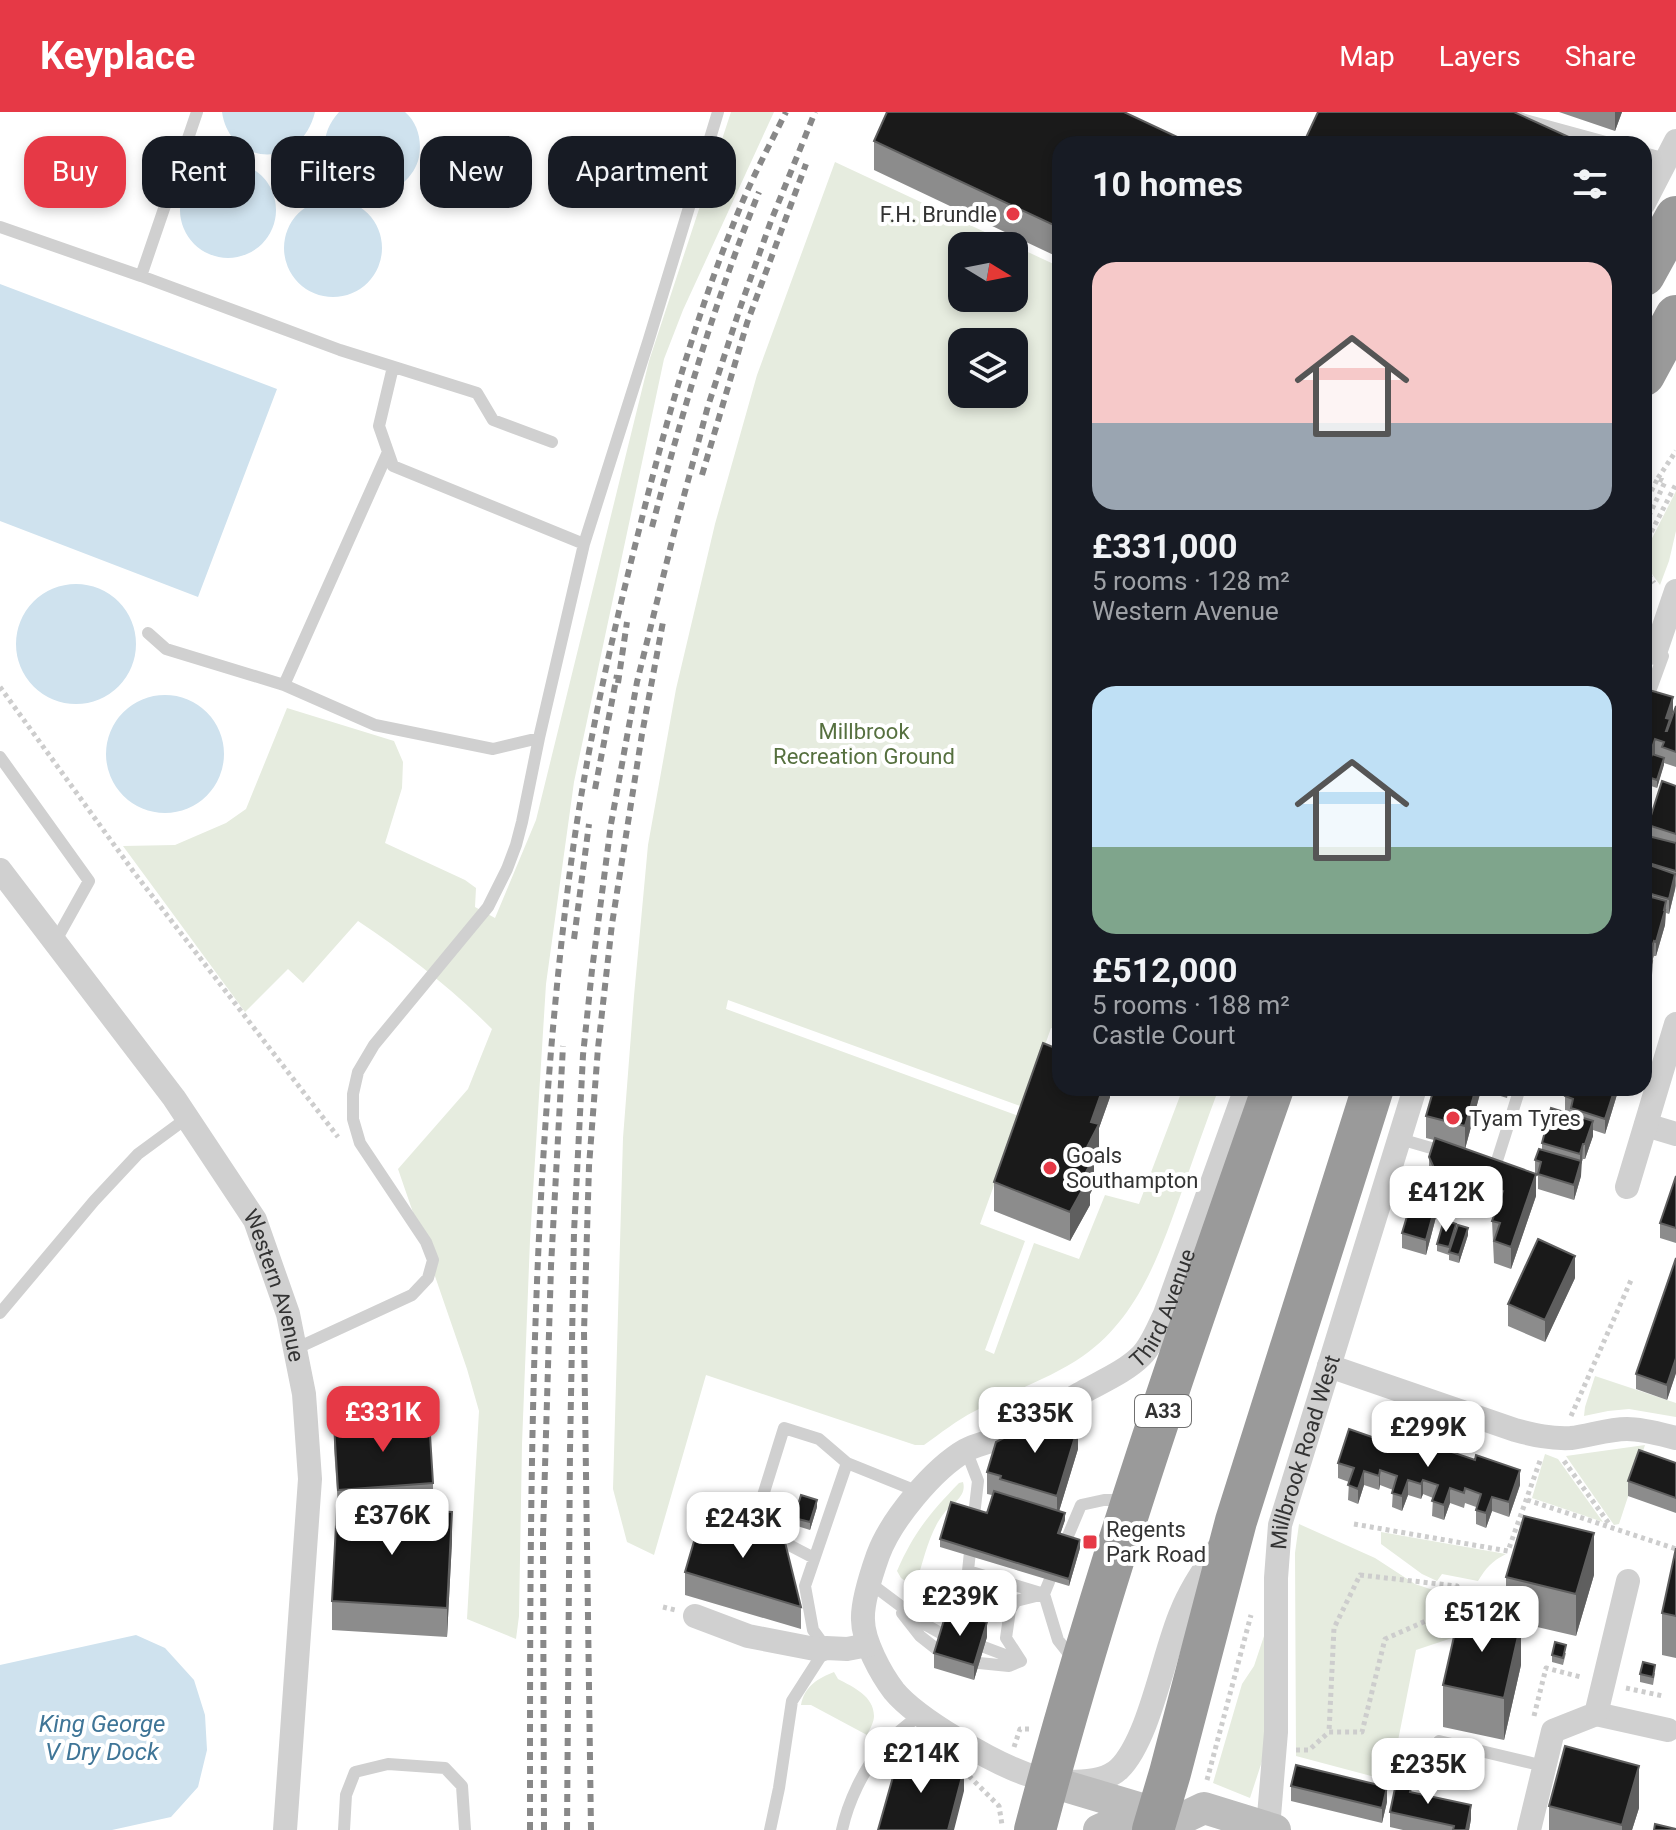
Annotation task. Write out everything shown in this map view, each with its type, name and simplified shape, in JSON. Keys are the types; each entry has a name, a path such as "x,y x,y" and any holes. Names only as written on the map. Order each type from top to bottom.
{"highway":[{"path":"1652,260 1676,217"},
{"path":"1652,360 1676,316"},
{"name":"A33","path":"1035,1830 1132,1499 1270,1096"},
{"name":"Millbrook Road West","path":"1169,1823 1236,1521 1370,1096"}],"street":[{"path":"1652,180 1662,151"},
{"path":"1659,655 1676,591"},
{"name":"Western Avenue","path":"0,870 174,1098 255,1220 288,1314 304,1394 310,1479 285,1830"},
{"path":"1627,1187 1676,1024"},
{"name":"Third Avenue","path":"1048,1781 1000,1762 941,1728 895,1692 868,1645 862,1620 878,1554 896,1521 919,1492 966,1450 1000,1438 1127,1366 1146,1350 1165,1314 1243,1096"},
{"name":"Millbrook Road West","path":"1272,1829 1276,1578 1280,1525 1413,1096"},
{"path":"1646,1125 1676,1134"},
{"path":"1329,1366 1515,1430 1555,1438 1626,1429 1646,1430 1676,1438"},
{"name":"Millbrook Road West","path":"1048,1781 1098,1779 1118,1770 1135,1746 1144,1726 1181,1612 1236,1521"},
{"path":"1596,1714 1628,1581"},
{"path":"695,1616 748,1636 820,1650 868,1645"},
{"path":"1529,1830 1533,1763 1553,1731 1596,1714 1668,1730"},
{"path":"1048,1781 1169,1823"},
{"path":"1099,1830 1117,1822 1169,1823 1204,1808 1272,1829"}],"lane":[{"path":"141,276 197,112"},
{"path":"295,1349 412,1295 428,1278 433,1260 426,1242 360,1143 353,1119 353,1094 358,1072 374,1045 488,907 516,845 584,544 718,112"},
{"path":"1505,112 1584,136"},
{"path":"0,227 340,350 477,393 493,420 552,442"},
{"path":"393,367 379,426 393,466 584,544"},
{"path":"284,685 388,452"},
{"path":"148,633 166,649 284,685 375,725 493,749 539,738"},
{"path":"1652,680 1659,655"},
{"path":"0,757 89,881 55,942"},
{"path":"1482,1163 1495,1167 1517,1096"},
{"path":"0,1313 129,1163 187,1118"},
{"path":"1400,1139 1454,1155"},
{"path":"814,1558 789,1545 751,1534 784,1428 819,1439 847,1463 919,1492"},
{"path":"966,1450 978,1481 968,1571 1044,1594"},
{"path":"770,1830 792,1701 826,1648 813,1630 805,1586 847,1463"},
{"path":"1080,1668 1058,1640 1044,1594 1081,1505 1132,1499"},
{"path":"870,1583 944,1635"},
{"path":"1021,1661 1006,1638 1010,1610 1016,1601 1044,1594"},
{"path":"893,1602 920,1636 939,1651"},
{"path":"984,1647 1021,1661"},
{"path":"979,1663 1009,1666 1021,1661"},
{"path":"842,1830 857,1789 874,1758 899,1731 921,1714"},
{"path":"1439,1741 1533,1763"},
{"path":"344,1830 346,1795 355,1772 388,1764 445,1768 462,1786 465,1830"}],"path":[{"path":"1652,490 1676,451"},
{"path":"1652,509 1665,482 1658,478"},
{"path":"1652,530 1676,484"},
{"path":"1354,1524 1508,1551 1555,1438 1578,1397 1632,1278"},
{"path":"1555,1438 1611,1527"},
{"path":"1527,1500 1676,1549"},
{"path":"1275,1749 1309,1750 1329,1732 1362,1732 1385,1639 1453,1609 1457,1586 1360,1575 1334,1628 1329,1732"},
{"path":"1207,1780 1259,1587 1276,1578"},
{"path":"1533,1763 1546,1668 1663,1696"}],"green space":[{"path":"731,112 774,112 736,195 736,136 723,136"},
{"name":"Millbrook Recreation Ground","path":"835,162 985,232 948,232 948,312 1028,312 1028,252 1052,263 1052,1028 1023,1107 728,1000 726,1009 1019,1116 980,1224 1025,1241 985,1350 994,1354 1034,1243 1079,1259 1105,1195 1139,1204 1180,1096 1216,1096 1174,1214 1145,1282 1119,1322 1083,1356 968,1415 924,1445 915,1445 706,1375 654,1555 627,1542 613,1489 623,1138 634,996 648,845 676,689 715,524 757,375"},
{"path":"699,208 730,208 664,359 574,782 546,984 530,1240 516,1639 467,1619 479,1411 398,1169 468,1089 492,1029 428,972 358,921 303,983 288,969 245,1012 123,846 175,845 226,823 246,809 287,708 394,741 403,762 402,788 385,843 465,880 476,888 475,907 495,918 536,820 649,361"},
{"path":"1676,491 1676,531 1660,585 1652,574 1652,538"},
{"path":"1595,1376 1676,1403 1676,1417 1629,1409 1584,1416"},
{"path":"1645,1445 1619,1524 1614,1525 1566,1456"},
{"path":"1545,1454 1558,1459 1603,1522 1532,1498"},
{"path":"963,1482 961,1495 935,1528 916,1583 910,1584 897,1571 903,1557 931,1514"},
{"path":"1299,1524 1375,1558 1415,1584 1496,1611 1494,1624 1416,1650 1390,1781 1296,1756 1295,1553"},
{"path":"1381,1532 1506,1554 1490,1565 1478,1581 1442,1574 1437,1581 1422,1574 1381,1544"},
{"path":"1266,1630 1268,1743 1250,1798 1213,1783 1242,1684 1254,1666"},
{"path":"834,1672 838,1679 862,1693 870,1703 874,1718 867,1735 811,1705 801,1705 805,1693 813,1684"}],"water":[{"path":"222,112 315,112 303,136 271,136 271,153 255,152 255,136 233,136"},
{"path":"339,112 405,112 418,133 418,161 404,182 404,136 327,136"},
{"path":"255,171 268,184 271,208 276,208 272,228 262,244 246,254 228,258 210,254 194,244 184,228 180,210 255,208"},
{"path":"305,208 361,208 374,221 381,238 381,258 374,275 360,289 343,296 323,296 306,289 292,275 285,258 288,229"},
{"path":"0,284 277,389 198,597 0,521"},
{"path":"76,584 99,588 119,601 132,621 136,644 132,667 119,687 99,700 76,704 53,700 33,687 20,667 16,644 20,621 33,601 53,588"},
{"path":"165,695 188,699 207,712 220,731 224,754 220,777 207,796 188,809 165,813 142,809 123,796 110,777 106,754 110,731 123,712 142,699"},
{"name":"King George V Dry Dock","path":"136,1635 165,1648 194,1680 205,1715 207,1750 198,1787 171,1817 112,1830 0,1830 0,1665"}],"building":[{"name":"F.H. Brundle","path":"887,112 1124,112 1175,136 1052,136 1052,224 874,141"},
{"path":"1318,112 1514,112 1566,136 1307,136"},
{"path":"1652,691 1673,697 1666,718 1670,719 1666,731 1676,706 1676,752 1662,747 1664,742 1655,739 1652,748"},
{"path":"1652,754 1664,758 1657,780 1652,778"},
{"path":"1662,781 1676,786 1676,834 1652,826 1652,812"},
{"path":"1652,837 1676,843 1676,871 1652,864"},
{"path":"1652,866 1675,874 1669,899 1652,894"},
{"path":"1652,897 1666,901 1652,946"},
{"name":"Goals Southampton","path":"1043,1043 1052,1047 1052,1096 1100,1096 1091,1122 1099,1124 1084,1153 1094,1157 1085,1174 1090,1176 1070,1212 994,1182"},
{"path":"1432,1096 1474,1096 1465,1126 1426,1116"},
{"path":"1565,1096 1612,1096 1605,1119 1571,1108 1573,1099"},
{"path":"1551,1108 1593,1121 1580,1154 1542,1143"},
{"path":"1435,1138 1536,1174 1511,1247 1494,1241 1500,1223 1492,1221 1503,1191 1434,1168 1429,1157"},
{"path":"1539,1149 1581,1161 1574,1185 1538,1174 1541,1162 1535,1160"},
{"path":"1676,1176 1676,1228 1660,1223"},
{"path":"1413,1196 1436,1203 1426,1240 1402,1233"},
{"path":"1444,1220 1456,1224 1449,1247 1437,1244"},
{"path":"1458,1225 1468,1228 1459,1255 1449,1252"},
{"path":"1538,1239 1575,1256 1545,1320 1508,1304"},
{"path":"1676,1258 1676,1358 1667,1385 1636,1374"},
{"path":"1044,1417 1078,1427 1057,1496 1000,1479 1001,1476 987,1472 996,1442"},
{"path":"429,1419 433,1483 338,1490 334,1425"},
{"path":"1349,1429 1389,1443 1391,1438 1432,1451 1434,1446 1475,1460 1476,1455 1520,1470 1509,1502 1492,1497 1486,1513 1476,1510 1481,1494 1465,1488 1464,1493 1450,1488 1444,1505 1432,1501 1438,1485 1423,1480 1421,1484 1408,1480 1402,1496 1392,1493 1397,1476 1380,1470 1379,1476 1364,1471 1358,1489 1348,1485 1354,1468 1338,1463"},
{"path":"1639,1450 1676,1463 1676,1498 1628,1481"},
{"path":"994,1491 1065,1513 1058,1533 1080,1540 1069,1579 940,1539 951,1502 987,1513"},
{"path":"801,1495 817,1500 810,1522 794,1518"},
{"path":"337,1506 452,1512 447,1608 332,1601"},
{"path":"702,1514 784,1538 801,1607 685,1572"},
{"path":"1524,1516 1594,1533 1576,1594 1506,1577"},
{"path":"1676,1548 1676,1616 1662,1613"},
{"path":"947,1610 987,1622 974,1665 934,1653"},
{"path":"1460,1610 1521,1623 1504,1698 1443,1685"},
{"path":"1555,1642 1566,1645 1563,1658 1552,1655"},
{"path":"1643,1662 1655,1665 1653,1677 1640,1674"},
{"path":"1565,1746 1639,1766 1622,1825 1549,1806"},
{"path":"900,1752 964,1769 948,1830 878,1830"},
{"path":"1296,1765 1387,1787 1382,1808 1291,1786"},
{"path":"1398,1774 1414,1777 1410,1792 1471,1805 1466,1830 1453,1830 1454,1826 1390,1812"},
{"path":"1655,1824 1676,1829 1676,1830 1654,1830"}],"railway":[{"path":"530,1830 530,1590 539,1230 557,990 576,828 609,655 671,408 722,253 748,189 786,112"},
{"path":"567,1830 574,1232 583,1055 611,824 637,682 708,406 771,221 815,112"},
{"path":"702,475 747,323 806,164"},
{"path":"652,527 700,357 759,192"},
{"path":"618,683 627,622"},
{"path":"591,1830 584,1332 589,1166 612,924 663,622"},
{"path":"595,789 617,675"},
{"path":"574,939 589,824"},
{"path":"544,1830 543,1535 551,1266 563,1046"}],"place":[{"name":"F.H. Brundle","path":"1013,214"},
{"name":"Tyam Tyres","path":"1453,1118"},
{"name":"Goals Southampton","path":"1050,1168"},
{"name":"Regents Park Road","path":"1090,1542"}]}
